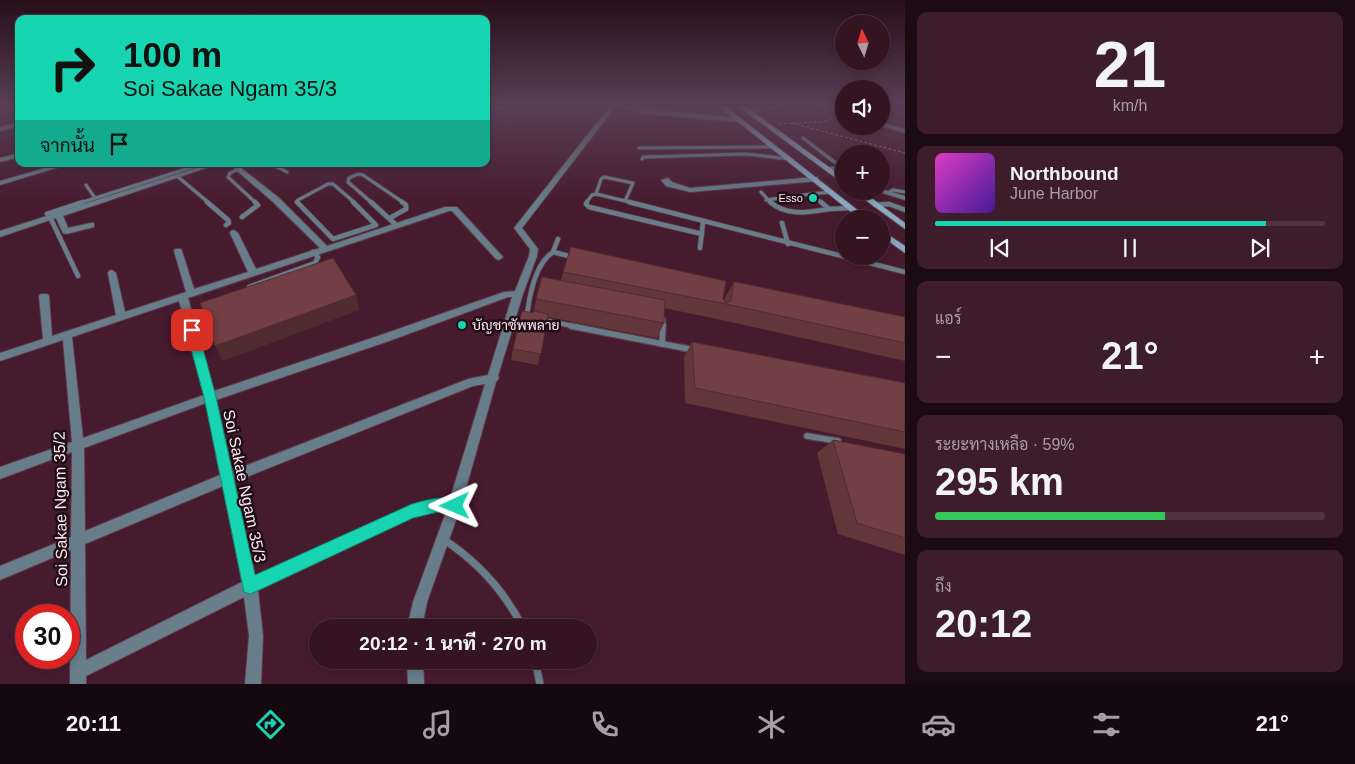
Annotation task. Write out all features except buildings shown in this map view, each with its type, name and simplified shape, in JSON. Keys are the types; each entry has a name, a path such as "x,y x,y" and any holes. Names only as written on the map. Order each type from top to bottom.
{"main road":[{"path":"763,138 853,210"},
{"path":"785,138 835,175"},
{"path":"869,200 905,227"},
{"path":"890,239 905,250"}],"street":[{"path":"416,619 420,602 455,506 472,443 494,378 518,294 534,253 534,249 518,228 589,138"},
{"path":"0,160 15,156"},
{"path":"0,183 56,167"},
{"path":"0,234 52,215 206,167"},
{"path":"236,167 309,232 324,248"},
{"path":"665,180 669,184 690,190 815,179"},
{"path":"890,194 905,198"},
{"path":"0,357 313,252 393,221 452,208 499,257"},
{"path":"52,215 66,231 91,225"},
{"path":"234,234 253,272"},
{"name":"Soi Sakae Ngam 35/3","path":"178,251 250,586 256,636 253,684"},
{"path":"112,272 121,317"},
{"path":"0,472 507,294 518,294"},
{"path":"44,296 48,341"},
{"name":"Soi Sakae Ngam 35/2","path":"67,335 78,446 78,678"},
{"path":"0,573 226,479 472,382 494,378"},
{"path":"78,678 250,586 412,511 438,505 455,506"},
{"path":"415,669 416,684"}],"lane":[{"path":"803,138 841,167 827,169"},
{"path":"639,148 774,146"},
{"path":"642,159 643,157 746,154 789,159"},
{"path":"78,276 52,215 95,198 193,167"},
{"path":"276,167 287,172"},
{"path":"239,169 228,176 258,205 242,217"},
{"path":"358,174 363,175 406,205 406,209 393,221 348,182 349,178 358,174"},
{"path":"178,176 228,220 229,222 226,225"},
{"path":"596,194 602,177 632,183 625,201"},
{"path":"332,184 376,224 375,226 335,239 321,228 297,202 332,184"},
{"path":"86,185 95,198"},
{"path":"890,191 905,192"},
{"path":"761,192 766,200 775,208 784,212 850,208"},
{"path":"766,200 830,192"},
{"path":"702,234 589,207 586,204 592,194 596,194 905,272"},
{"path":"811,194 829,209"},
{"path":"875,205 889,204 905,210"},
{"path":"700,248 703,222"},
{"path":"782,223 788,244"},
{"path":"309,232 321,228"},
{"path":"558,239 553,252 546,257 530,292 527,314 531,318 699,351"},
{"path":"241,290 315,263 318,257 313,252"},
{"path":"553,252 582,259"},
{"path":"534,286 543,288"},
{"path":"660,311 663,314 662,344"},
{"path":"807,436 842,442"},
{"path":"443,539 462,550 493,580 516,611 519,619"},
{"path":"537,669 540,684"}],"path":[{"path":"848,138 905,153"}],"place":[{"name":"Esso","path":"813,198"},
{"name":"บัญชาซัพพลาย","path":"462,325"}],"route":[{"path":"192,330 210,397 250,586 412,511 438,505 455,506"}]}
